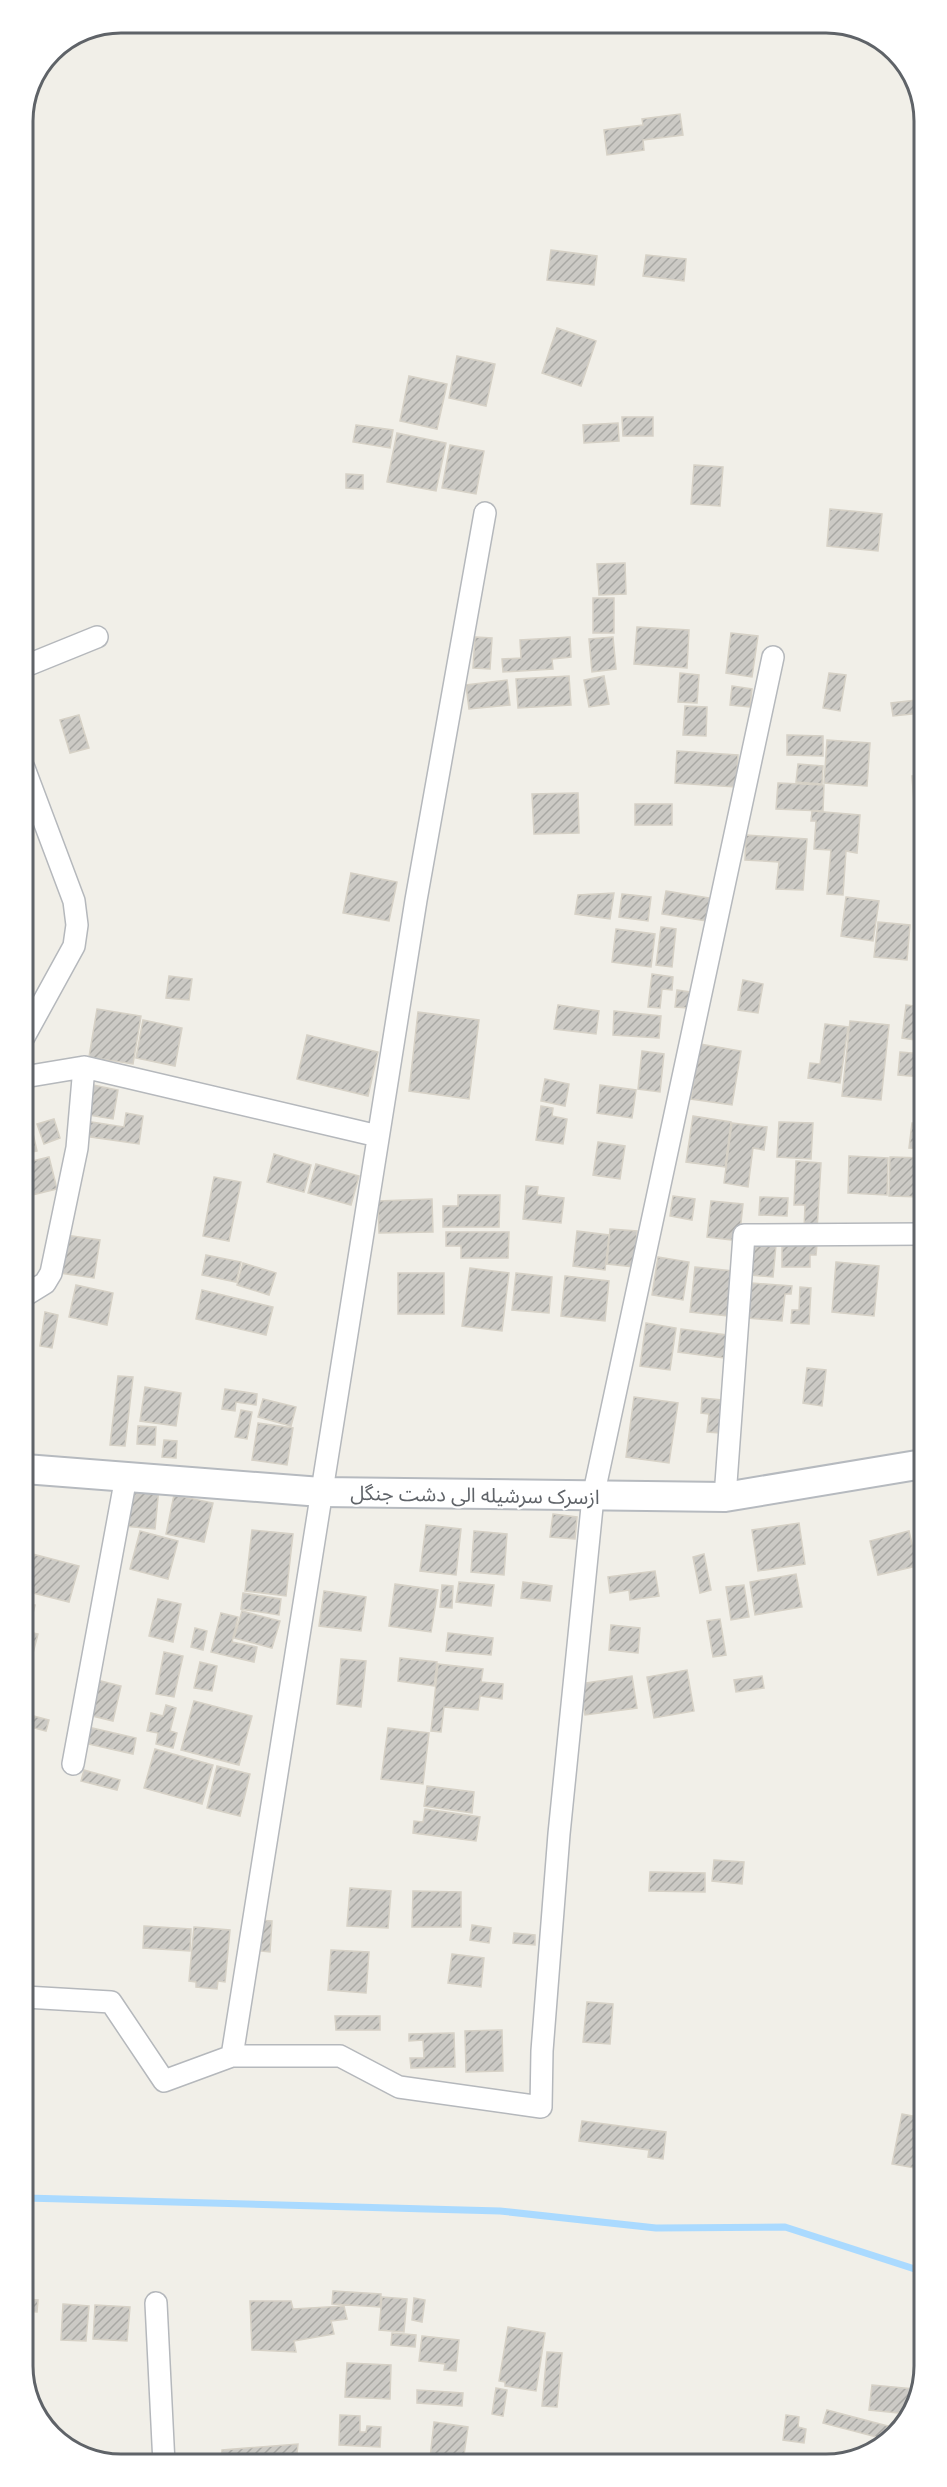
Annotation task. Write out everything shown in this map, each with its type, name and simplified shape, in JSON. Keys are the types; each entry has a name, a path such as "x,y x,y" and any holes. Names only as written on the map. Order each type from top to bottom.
{"street":[{"path":"232,2056 416,900 485,513"},
{"path":"33,663 97,637"},
{"path":"33,1997 111,2002 164,2081 232,2056 340,2056 399,2087 541,2107 542,2051 559,1834 593,1497 773,657"},
{"path":"33,792 74,901 77,926 74,946 33,1021"},
{"path":"33,1075 84,1066 378,1136"},
{"path":"33,1290 45,1283 51,1273 77,1148 84,1066"},
{"path":"725,1497 744,1235 914,1234"},
{"name":"ازسرک سرشیله الی دشت جنگل","path":"33,1470 321,1492 725,1497 914,1466"},
{"path":"73,1764 126,1477"},
{"path":"156,2303 164,2454"}],"building":[{"path":"680,114 683,135 643,140 644,150 607,155 604,130 643,125 642,119"},
{"path":"551,250 597,256 594,285 547,280"},
{"path":"646,255 686,259 684,281 643,276"},
{"path":"557,328 596,341 581,386 542,373"},
{"path":"457,356 495,364 486,406 449,398"},
{"path":"409,376 447,384 437,429 400,421"},
{"path":"622,417 653,417 653,436 623,436"},
{"path":"618,423 619,441 584,443 583,425"},
{"path":"356,425 393,430 390,448 353,442"},
{"path":"397,433 446,443 436,491 387,482"},
{"path":"450,445 484,451 476,494 442,488"},
{"path":"694,465 723,467 720,506 691,504"},
{"path":"346,474 363,475 363,489 346,488"},
{"path":"830,509 882,514 878,551 827,546"},
{"path":"625,563 626,594 599,595 597,564"},
{"path":"593,598 614,598 614,633 593,633"},
{"path":"637,627 689,630 687,668 634,664"},
{"path":"731,633 758,636 752,677 726,673"},
{"path":"475,637 492,638 490,669 473,668"},
{"path":"570,637 571,657 552,659 553,669 503,672 502,659 521,658 520,640"},
{"path":"613,637 616,669 592,672 589,639"},
{"path":"680,673 699,675 697,703 678,702"},
{"path":"829,673 846,675 840,711 823,708"},
{"path":"569,676 571,705 518,708 516,679"},
{"path":"604,676 609,704 589,707 584,680"},
{"path":"507,680 510,705 469,709 466,685"},
{"path":"732,686 752,689 750,707 730,705"},
{"path":"914,700 914,714 893,716 891,703"},
{"path":"685,706 707,707 706,736 683,735"},
{"path":"79,715 89,748 70,753 60,720"},
{"path":"787,735 823,736 823,756 787,755"},
{"path":"827,740 870,743 867,786 824,783"},
{"path":"677,751 738,755 736,787 675,783"},
{"path":"798,764 823,766 822,784 796,782"},
{"path":"912,776 914,776 914,804"},
{"path":"778,783 824,785 823,811 776,809"},
{"path":"578,793 579,833 534,834 532,794"},
{"path":"635,804 672,804 672,825 635,825"},
{"path":"812,811 860,815 857,853 846,851 843,895 827,894 831,850 814,849 816,821 811,821"},
{"path":"746,835 807,839 803,890 776,889 779,862 745,860"},
{"path":"351,873 397,882 389,921 343,913"},
{"path":"666,891 710,898 706,921 662,914"},
{"path":"614,893 610,919 575,914 578,895"},
{"path":"622,894 651,897 648,921 619,917"},
{"path":"846,897 879,901 873,941 841,936"},
{"path":"878,922 910,925 907,960 874,957"},
{"path":"661,927 676,929 672,967 656,965"},
{"path":"616,929 655,934 651,967 612,962"},
{"path":"652,974 673,977 672,990 662,989 660,1008 648,1007"},
{"path":"169,976 192,979 189,1000 166,998"},
{"path":"743,980 763,984 758,1013 738,1010"},
{"path":"677,990 690,992 688,1008 675,1007"},
{"path":"558,1005 599,1011 596,1034 554,1029"},
{"path":"906,1005 914,1006 914,1040 902,1038"},
{"path":"97,1009 141,1016 133,1064 89,1057"},
{"path":"614,1011 661,1016 659,1038 613,1035"},
{"path":"418,1012 479,1020 469,1099 409,1091"},
{"path":"143,1020 182,1028 175,1066 136,1058"},
{"path":"850,1021 889,1025 881,1100 842,1096"},
{"path":"825,1024 848,1027 840,1083 808,1078 810,1063 820,1064"},
{"path":"307,1035 378,1052 368,1096 297,1079"},
{"path":"700,1044 741,1051 732,1105 691,1099"},
{"path":"642,1051 664,1054 660,1092 638,1089"},
{"path":"900,1052 914,1053 914,1076 898,1075"},
{"path":"545,1079 569,1084 565,1106 541,1101"},
{"path":"93,1085 118,1090 113,1119 88,1115"},
{"path":"600,1085 636,1090 632,1118 597,1113"},
{"path":"541,1106 553,1108 552,1116 567,1119 563,1144 536,1140"},
{"path":"126,1113 143,1116 139,1144 84,1136 86,1121 124,1127"},
{"path":"693,1116 731,1122 725,1167 686,1162"},
{"path":"54,1119 60,1138 44,1144 37,1124"},
{"path":"779,1122 813,1123 811,1159 777,1157"},
{"path":"732,1123 767,1127 764,1150 753,1148 748,1187 724,1183"},
{"path":"912,1123 914,1123 914,1148 909,1148"},
{"path":"33,1133 37,1151 33,1152"},
{"path":"598,1142 625,1146 620,1179 593,1175"},
{"path":"274,1154 311,1165 304,1192 267,1182"},
{"path":"849,1156 888,1158 887,1195 848,1193"},
{"path":"49,1157 57,1189 33,1195 33,1161"},
{"path":"890,1157 914,1158 914,1197 889,1196"},
{"path":"796,1161 821,1163 817,1230 804,1230 805,1205 794,1205"},
{"path":"316,1164 359,1176 351,1205 308,1193"},
{"path":"214,1177 241,1182 229,1241 203,1236"},
{"path":"526,1186 538,1187 537,1195 564,1198 561,1223 523,1219"},
{"path":"458,1195 500,1195 499,1227 443,1227 443,1206 458,1206"},
{"path":"673,1196 695,1199 692,1220 670,1216"},
{"path":"760,1197 788,1198 787,1216 759,1215"},
{"path":"432,1199 433,1232 379,1233 378,1201"},
{"path":"711,1201 743,1204 739,1241 707,1237"},
{"path":"610,1229 637,1231 634,1267 607,1264"},
{"path":"577,1231 609,1235 605,1270 573,1266"},
{"path":"446,1232 509,1232 508,1258 461,1258 461,1246 446,1246"},
{"path":"65,1235 100,1240 94,1278 60,1273"},
{"path":"753,1243 776,1245 773,1277 750,1275"},
{"path":"782,1244 817,1244 816,1255 810,1255 810,1267 782,1267"},
{"path":"206,1255 241,1262 236,1282 202,1275"},
{"path":"658,1257 689,1262 683,1300 652,1295"},
{"path":"836,1262 879,1266 874,1316 832,1312"},
{"path":"243,1263 276,1273 269,1295 237,1285"},
{"path":"695,1267 733,1271 728,1316 690,1312"},
{"path":"470,1268 509,1273 502,1331 462,1326"},
{"path":"398,1273 444,1273 444,1314 398,1314"},
{"path":"516,1273 552,1277 549,1313 512,1310"},
{"path":"565,1276 609,1281 605,1321 561,1316"},
{"path":"751,1283 792,1286 791,1294 785,1294 782,1321 748,1318"},
{"path":"76,1285 113,1293 107,1325 69,1317"},
{"path":"800,1287 811,1288 809,1324 791,1323 792,1310 799,1310"},
{"path":"202,1290 273,1307 266,1335 196,1319"},
{"path":"45,1312 58,1315 52,1348 40,1346"},
{"path":"646,1323 676,1328 670,1370 640,1366"},
{"path":"681,1329 727,1335 724,1358 678,1352"},
{"path":"807,1368 826,1370 822,1406 803,1403"},
{"path":"118,1376 133,1377 125,1446 110,1445"},
{"path":"145,1387 181,1393 176,1426 140,1421"},
{"path":"225,1389 257,1394 256,1405 236,1402 235,1411 222,1409"},
{"path":"634,1397 678,1403 669,1463 626,1457"},
{"path":"702,1398 722,1400 720,1433 707,1432 709,1414 701,1413"},
{"path":"263,1399 296,1407 291,1426 258,1417"},
{"path":"241,1410 252,1412 247,1439 235,1437"},
{"path":"258,1423 293,1428 287,1465 252,1460"},
{"path":"138,1426 156,1427 155,1445 137,1444"},
{"path":"164,1440 177,1441 176,1458 162,1457"},
{"path":"128,1485 159,1488 155,1529 124,1526"},
{"path":"174,1495 213,1503 204,1542 166,1534"},
{"path":"553,1514 577,1517 575,1539 550,1537"},
{"path":"799,1523 805,1564 758,1571 752,1530"},
{"path":"426,1525 461,1529 456,1575 420,1571"},
{"path":"252,1530 293,1534 286,1596 245,1591"},
{"path":"140,1531 178,1541 168,1579 130,1569"},
{"path":"474,1531 507,1534 504,1575 471,1572"},
{"path":"909,1531 914,1553 914,1567 878,1575 870,1541"},
{"path":"33,1554 79,1566 69,1602 33,1593"},
{"path":"704,1554 711,1590 700,1593 693,1557"},
{"path":"655,1571 659,1596 630,1600 629,1590 610,1593 608,1577"},
{"path":"796,1574 802,1607 755,1615 750,1582"},
{"path":"459,1582 494,1585 491,1606 456,1602"},
{"path":"523,1582 552,1586 550,1601 521,1598"},
{"path":"395,1584 438,1590 431,1632 389,1626"},
{"path":"442,1585 453,1586 452,1608 440,1607"},
{"path":"744,1585 749,1617 731,1620 726,1587"},
{"path":"324,1591 366,1597 361,1631 319,1626"},
{"path":"243,1593 281,1599 279,1615 241,1609"},
{"path":"158,1599 181,1604 173,1642 149,1636"},
{"path":"242,1611 280,1621 272,1648 234,1638"},
{"path":"221,1613 238,1617 232,1642 257,1647 254,1662 211,1652"},
{"path":"720,1619 726,1655 713,1657 707,1621"},
{"path":"611,1625 640,1628 638,1653 609,1650"},
{"path":"195,1628 207,1631 203,1650 191,1647"},
{"path":"33,1633 38,1634 33,1653"},
{"path":"448,1633 493,1638 491,1655 446,1651"},
{"path":"164,1652 183,1656 174,1697 156,1694"},
{"path":"400,1658 437,1662 434,1686 398,1681"},
{"path":"341,1659 366,1661 361,1707 337,1704"},
{"path":"200,1662 217,1666 212,1691 194,1688"},
{"path":"438,1664 483,1669 481,1682 503,1684 502,1699 480,1696 478,1710 444,1707 441,1732 431,1731"},
{"path":"687,1670 694,1711 654,1718 647,1677"},
{"path":"632,1676 637,1708 585,1715 580,1684"},
{"path":"762,1676 764,1688 736,1692 734,1680"},
{"path":"97,1680 121,1686 113,1721 88,1715"},
{"path":"194,1701 252,1716 239,1765 181,1750"},
{"path":"166,1705 176,1708 170,1731 177,1733 173,1748 156,1744 158,1733 147,1731 151,1713 163,1716"},
{"path":"33,1716 49,1720 46,1731 33,1728"},
{"path":"88,1727 136,1738 133,1754 84,1743"},
{"path":"388,1728 429,1733 423,1784 381,1779"},
{"path":"155,1749 213,1765 202,1804 144,1788"},
{"path":"217,1766 250,1774 240,1816 207,1808"},
{"path":"84,1770 120,1780 117,1790 81,1781"},
{"path":"427,1786 474,1792 472,1813 424,1806"},
{"path":"425,1809 480,1817 476,1841 413,1833 414,1821 423,1822"},
{"path":"714,1860 744,1862 742,1884 712,1881"},
{"path":"650,1872 705,1873 705,1892 649,1891"},
{"path":"350,1888 391,1891 388,1928 347,1926"},
{"path":"413,1891 461,1892 461,1927 412,1927"},
{"path":"255,1920 272,1921 270,1952 252,1950"},
{"path":"472,1925 491,1928 489,1943 470,1940"},
{"path":"144,1926 191,1929 190,1951 143,1948"},
{"path":"194,1927 230,1930 225,1982 218,1981 217,1989 196,1987 196,1982 189,1981"},
{"path":"514,1933 535,1935 535,1945 513,1943"},
{"path":"331,1950 369,1952 366,1993 328,1990"},
{"path":"452,1954 484,1958 481,1987 448,1983"},
{"path":"587,2002 613,2004 610,2044 583,2042"},
{"path":"335,2016 380,2016 380,2030 336,2030"},
{"path":"502,2030 503,2071 466,2072 465,2031"},
{"path":"454,2033 455,2067 411,2068 410,2058 424,2058 423,2040 409,2041 409,2034"},
{"path":"902,2114 914,2116 914,2168 892,2164"},
{"path":"582,2121 666,2132 663,2159 648,2157 649,2150 579,2141"},
{"path":"333,2291 381,2294 380,2307 332,2304"},
{"path":"382,2297 407,2299 404,2332 379,2330"},
{"path":"414,2298 425,2300 422,2322 412,2320"},
{"path":"33,2300 38,2300 37,2312 33,2312"},
{"path":"250,2301 291,2301 293,2309 344,2306 347,2319 331,2321 334,2334 294,2341 296,2352 252,2350"},
{"path":"63,2304 89,2306 86,2341 61,2340"},
{"path":"95,2305 130,2307 127,2341 93,2339"},
{"path":"508,2327 545,2333 536,2391 505,2386 505,2382 499,2381"},
{"path":"392,2333 416,2335 415,2347 391,2345"},
{"path":"422,2336 459,2340 456,2371 444,2370 445,2364 419,2361"},
{"path":"547,2352 562,2353 557,2407 542,2406"},
{"path":"347,2363 391,2365 390,2399 345,2397"},
{"path":"872,2385 910,2389 900,2413 869,2410"},
{"path":"496,2388 507,2390 503,2416 492,2414"},
{"path":"417,2390 463,2393 462,2406 417,2403"},
{"path":"827,2410 890,2426 877,2437 823,2423"},
{"path":"340,2415 360,2416 360,2432 366,2432 367,2426 381,2427 380,2447 339,2445"},
{"path":"786,2415 799,2417 798,2427 806,2429 804,2443 783,2440"},
{"path":"434,2422 468,2427 464,2454 430,2454"},
{"path":"298,2444 297,2454 222,2454 222,2450"}],"waterway":[{"path":"33,2198 500,2211 656,2228 785,2227 914,2269"}]}
